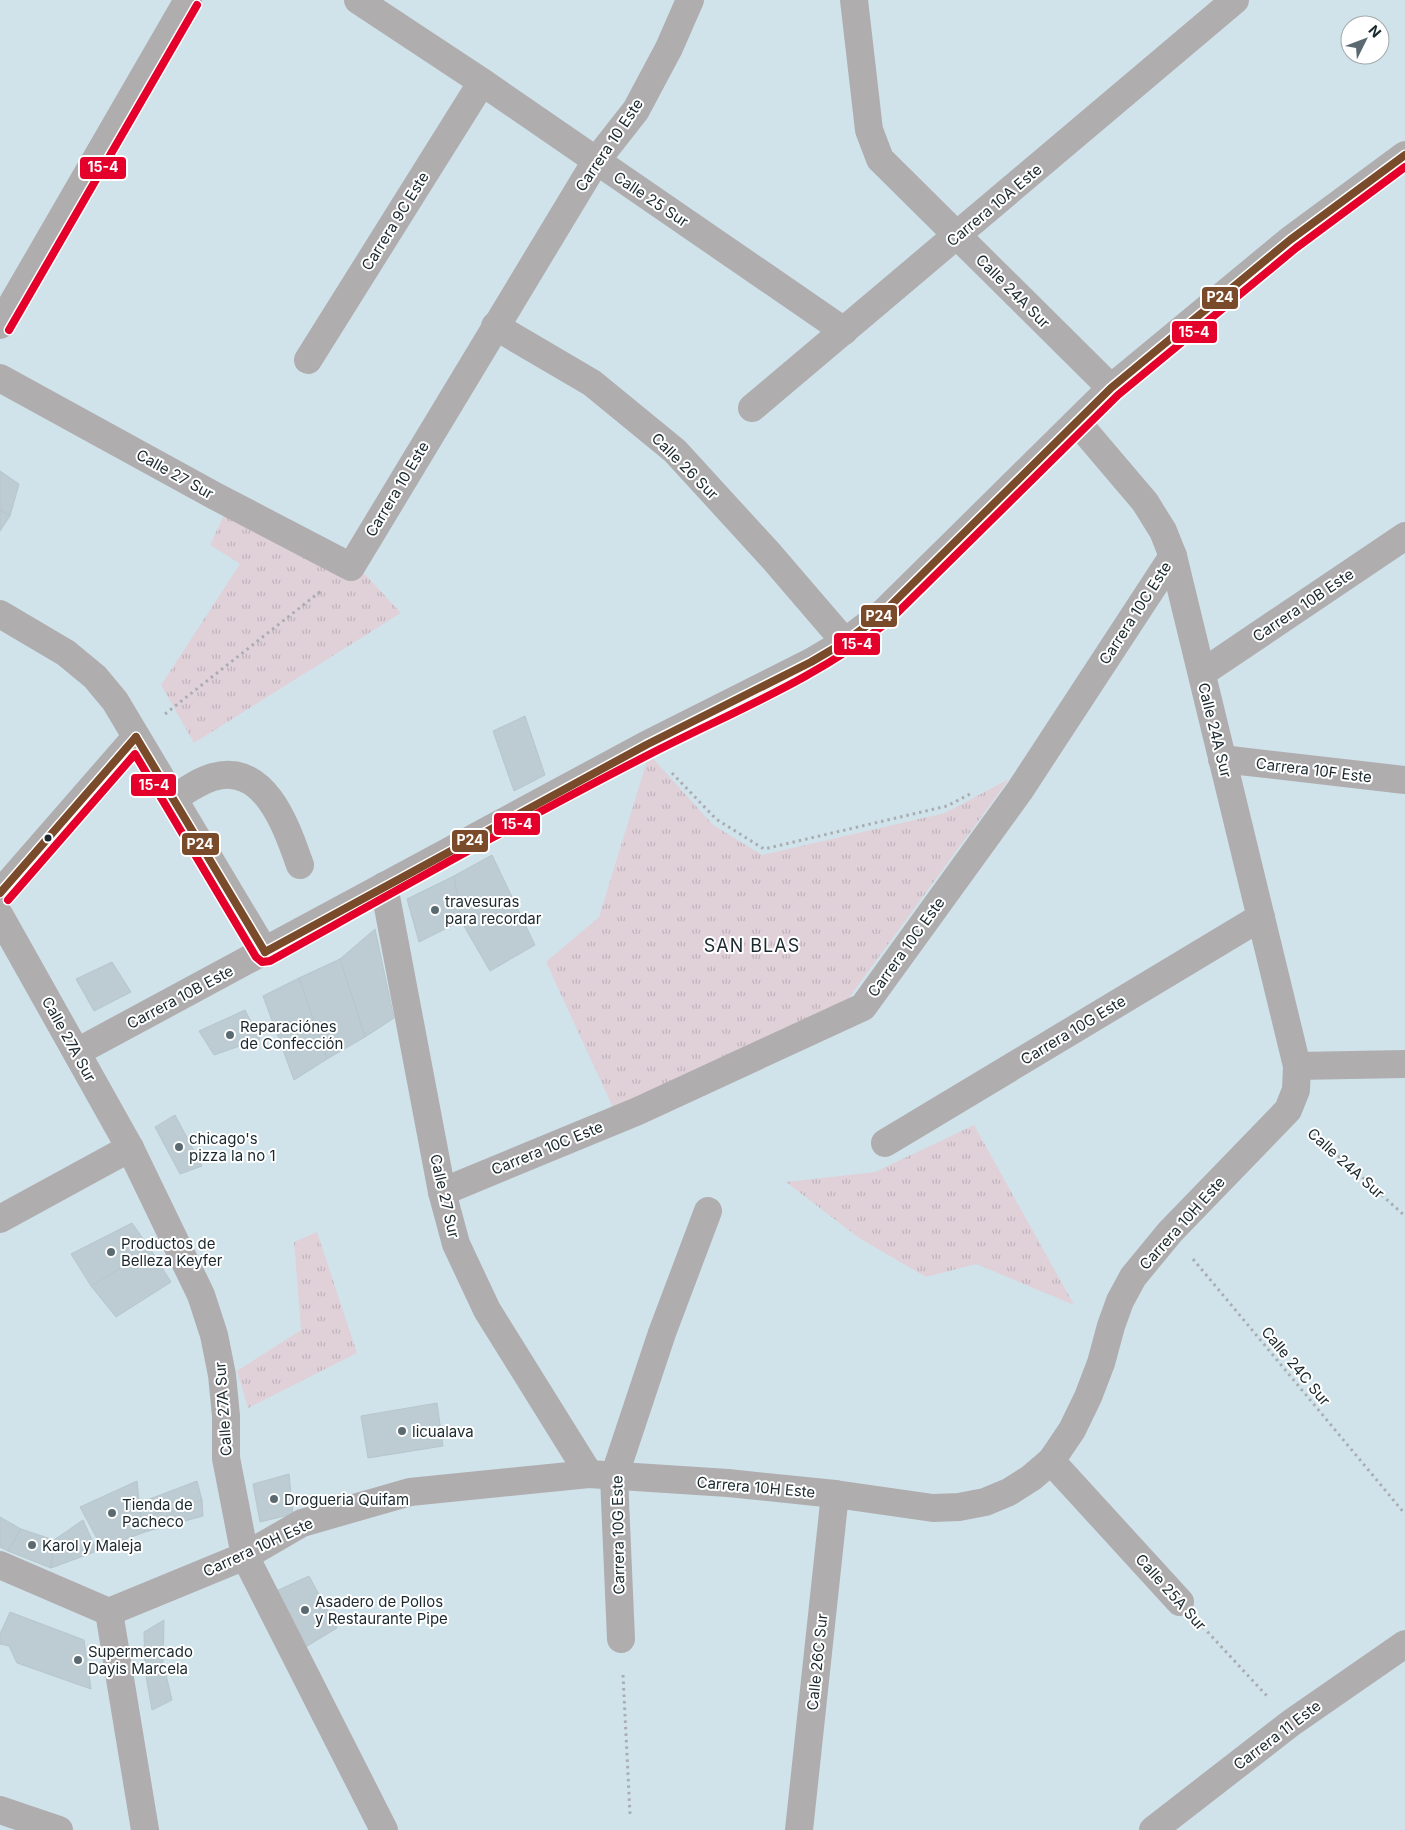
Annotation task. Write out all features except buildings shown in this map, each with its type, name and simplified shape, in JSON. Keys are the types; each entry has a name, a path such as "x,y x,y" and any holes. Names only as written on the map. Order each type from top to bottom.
{"street":[{"path":"0,325 188,0"},
{"name":"Calle 25 Sur","path":"358,0 482,82 844,331"},
{"name":"Calle 24A Sur","path":"854,0 869,130 880,159 1111,388"},
{"name":"Carrera 10A Este","path":"752,408 1235,0"},
{"name":"Carrera 10 Este","path":"351,567 596,161 636,110 669,48 679,5"},
{"name":"Carrera 9C Este","path":"308,360 482,82"},
{"name":"Carrera 10B Este","path":"77,1052 646,745 810,662 845,642 882,614 1111,388 1290,240 1405,155"},
{"name":"Calle 26 Sur","path":"495,326 592,383 675,451 845,642"},
{"name":"Calle 27 Sur","path":"0,378 215,496 351,567"},
{"name":"Calle 24A Sur","path":"1076,422 1145,502 1163,531 1173,556 1297,1066"},
{"name":"Carrera 10B Este","path":"1202,674 1405,536"},
{"name":"Carrera 10C Este","path":"442,1192 638,1111 863,1007 1020,790 1173,556"},
{"path":"0,614 66,653 94,677 115,701 265,952"},
{"path":"0,898 136,737"},
{"name":"Carrera 10F Este","path":"1222,759 1405,780"},
{"path":"173,799 214,777 233,775 249,780 265,793 283,820 300,865"},
{"name":"Calle 27 Sur","path":"384,886 442,1192 456,1244 487,1310 602,1475"},
{"name":"Calle 27A Sur","path":"0,898 77,1052 130,1148 201,1295 214,1335 222,1375 225,1400 226,1458 245,1556 384,1830"},
{"name":"Carrera 10G Este","path":"885,1143 1261,917"},
{"path":"1297,1066 1405,1064"},
{"name":"Carrera 10H Este","path":"109,1612 245,1556 302,1523 410,1492 602,1475 728,1483 834,1494 933,1508 985,1502 1009,1492 1031,1478 1051,1461 1072,1430 1102,1363 1111,1326 1120,1301 1133,1277 1170,1232 1288,1110 1296,1090 1297,1066"},
{"path":"0,1218 130,1148"},
{"name":"Carrera 10G Este","path":"621,1639 602,1475 662,1333 708,1210"},
{"name":"Calle 25A Sur","path":"1051,1461 1180,1602"},
{"name":"Calle 26C Sur","path":"799,1830 834,1494"},
{"path":"0,1565 109,1612 145,1830"},
{"name":"Carrera 11 Este","path":"1153,1830 1291,1722 1405,1644"},
{"path":"0,1810 59,1830"}],"path":[{"path":"136,737 351,567"},
{"path":"646,745 716,819 764,849 947,806 980,789"},
{"name":"Calle 24A Sur","path":"1288,1110 1405,1216"},
{"name":"Calle 24C Sur","path":"1170,1232 1405,1514"},
{"name":"Calle 25A Sur","path":"1180,1602 1291,1722"},
{"path":"621,1639 630,1814"}],"green space":[{"path":"228,506 361,570 401,613 194,743 161,685 240,564 210,545"},
{"path":"649,754 713,825 762,855 945,813 1009,779 840,1010 616,1114 546,962 599,917"},
{"path":"974,1125 1074,1305 976,1264 926,1277 859,1238 786,1182 875,1172"},
{"path":"317,1232 357,1353 248,1408 237,1371 301,1330 294,1242"}],"transit line":[{"name":"15-4","path":"9,330 197,5"},
{"name":"P24","path":"265,952 646,745 811,662 845,642 882,614 1111,388 1290,240 1405,155"},
{"name":"15-4","path":"8,900 135,754 256,957 262,962 270,961 556,804 652,753 804,677 862,641 889,621 1118,395 1296,248 1405,167"},
{"name":"P24","path":"136,737 265,952"},
{"name":"P24","path":"0,893 136,737"}],"place":[{"name":"travesuras para recordar","path":"435,910"},
{"name":"Reparaciónes de Confección","path":"230,1035"},
{"name":"chicago's pizza la no 1","path":"179,1147"},
{"name":"Productos de Belleza Keyfer","path":"111,1252"},
{"name":"licualava","path":"402,1431"},
{"name":"Drogueria Quifam","path":"274,1499"},
{"name":"Tienda de Pacheco","path":"112,1513"},
{"name":"Karol y Maleja","path":"32,1545"},
{"name":"Asadero de Pollos y Restaurante Pipe","path":"305,1610"},
{"name":"Supermercado Dayis Marcela","path":"78,1660"}],"district":[{"name":"SAN BLAS","path":"752,945"}]}
